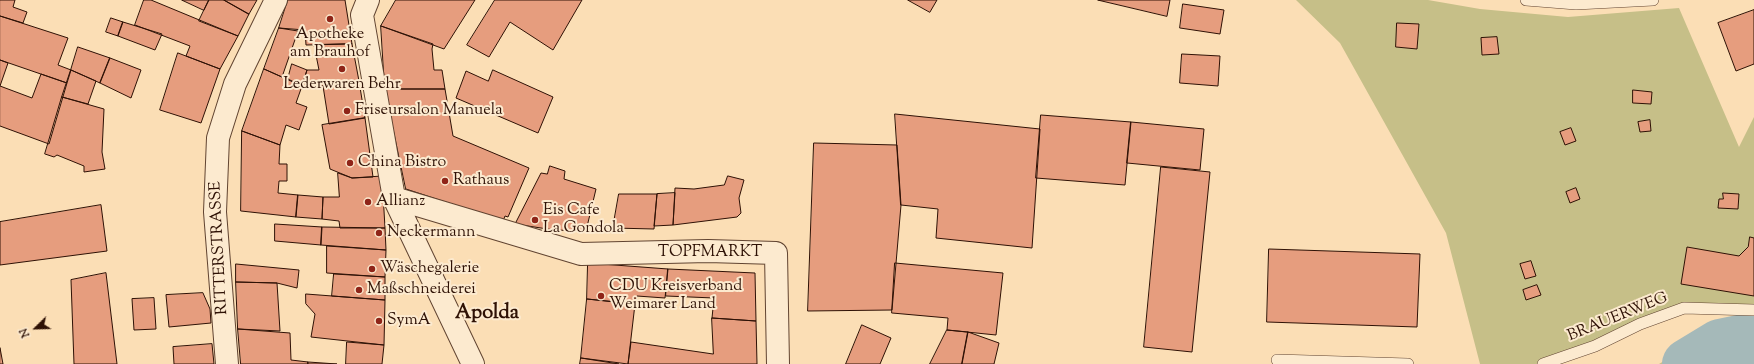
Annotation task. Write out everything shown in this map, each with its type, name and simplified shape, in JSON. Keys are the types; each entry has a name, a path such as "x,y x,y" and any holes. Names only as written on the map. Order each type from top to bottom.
{"street":[{"name":"RITTERSTRASSE","path":"227,364 215,212 218,138 234,84 276,0"},
{"path":"368,0 362,15 394,198 473,364"},
{"name":"TOPFMARKT","path":"394,198 581,254 708,251 776,253 778,364"}],"lane":[{"path":"1526,0 1576,4 1653,0"},
{"name":"BRAUERWEG","path":"1543,364 1595,346 1640,324 1684,308 1754,310"},
{"path":"1277,360 1408,364"}],"shaded area":[{"path":"1296,0 1428,0 1480,9 1568,17 1679,8 1739,147 1754,117 1754,310 1684,308 1543,364 1480,364 1446,233 1340,43"},
{"path":"1717,329 1754,331 1754,364 1659,364"}],"building":[{"path":"0,0 15,0 13,7 27,12 23,23 0,16"},
{"path":"144,0 151,0 238,36 220,69 186,56 190,46 135,25"},
{"path":"182,0 209,0 204,10"},
{"path":"209,0 224,0 249,14 238,36 199,21"},
{"path":"224,0 257,0 249,14"},
{"path":"288,0 345,0 352,44 306,45 305,30 279,28"},
{"path":"396,0 475,0 444,49 381,26"},
{"path":"495,0 582,0 553,50 510,22 489,57 467,45"},
{"path":"908,0 937,0 930,12"},
{"path":"1098,0 1170,0 1167,16"},
{"path":"1183,4 1224,10 1220,34 1180,28"},
{"path":"1754,10 1754,64 1736,71 1718,23"},
{"path":"0,16 68,38 58,65 71,70 67,83 0,60"},
{"path":"111,18 123,22 118,36 106,32"},
{"path":"123,22 162,34 155,50 118,36"},
{"path":"1397,23 1419,24 1417,49 1396,47"},
{"path":"381,26 433,44 434,70 442,70 445,89 385,89"},
{"path":"279,28 298,31 282,77 264,69"},
{"path":"1497,37 1499,54 1482,55 1481,38"},
{"path":"352,44 359,81 323,86 302,86 307,70 319,70 314,45"},
{"path":"78,47 110,58 100,83 71,70"},
{"path":"178,53 220,69 201,123 160,110"},
{"path":"1182,54 1220,56 1218,86 1180,83"},
{"path":"110,58 141,70 131,98 100,83"},
{"path":"0,60 8,63 0,86"},
{"path":"292,64 307,70 302,86 288,79"},
{"path":"264,69 302,86 296,103 307,107 299,130 286,125 280,145 242,131"},
{"path":"71,70 96,81 88,104 62,97"},
{"path":"493,70 553,97 538,133 456,98 466,71 488,81"},
{"path":"41,74 67,83 49,144 0,126 0,86 32,98"},
{"path":"359,81 365,118 329,124 323,86"},
{"path":"385,89 445,89 453,136 529,168 508,217 505,216 503,221 406,189"},
{"path":"1633,90 1652,92 1651,104 1633,103"},
{"path":"62,97 104,109 102,152 105,169 84,172 84,166 57,155 54,157 45,154"},
{"path":"895,114 1040,129 1032,248 936,238 938,209 901,205"},
{"path":"1041,115 1131,122 1125,185 1036,178"},
{"path":"365,118 373,177 352,178 330,169 322,125"},
{"path":"1650,120 1651,131 1640,132 1638,122"},
{"path":"1131,122 1204,129 1200,170 1127,163"},
{"path":"1571,128 1576,141 1565,145 1560,132"},
{"path":"242,131 280,145 279,164 287,164 287,181 279,181 278,193 298,195 296,217 241,211"},
{"path":"814,143 897,145 901,205 892,310 808,311"},
{"path":"550,166 565,171 564,179 596,189 586,231 554,230 515,224 541,173 547,174"},
{"path":"1161,167 1210,172 1192,352 1144,347"},
{"path":"338,173 352,178 382,176 385,228 340,228 339,221 322,219 323,197 339,197"},
{"path":"728,176 744,180 739,198 741,213 737,217 673,225 675,188 694,189 724,185"},
{"path":"1576,188 1580,199 1570,203 1566,192"},
{"path":"675,193 673,225 654,226 657,194"},
{"path":"1723,193 1739,194 1738,209 1718,208 1719,199 1723,199"},
{"path":"619,194 657,194 654,229 613,228"},
{"path":"298,195 323,197 322,219 296,217"},
{"path":"101,205 107,251 0,265 0,222"},
{"path":"275,224 322,227 321,245 275,241"},
{"path":"322,227 385,228 386,250 321,245"},
{"path":"1750,237 1754,238 1754,296 1681,284 1687,247 1739,256 1748,247"},
{"path":"327,246 386,250 385,277 327,273"},
{"path":"1269,249 1420,254 1417,327 1267,322"},
{"path":"1531,261 1536,276 1525,279 1520,264"},
{"path":"588,263 668,269 665,298 637,296 635,304 587,299"},
{"path":"895,263 1003,273 996,335 947,330 948,318 892,313"},
{"path":"236,264 299,270 297,288 277,283 236,282"},
{"path":"668,269 755,273 756,321 712,318 714,298 666,296"},
{"path":"106,273 117,364 74,364 71,280"},
{"path":"334,274 385,277 385,300 332,296"},
{"path":"236,282 277,283 280,331 238,329"},
{"path":"1537,285 1541,295 1526,300 1523,290"},
{"path":"203,293 210,309 211,323 169,327 166,295"},
{"path":"306,294 385,300 384,345 311,337 315,314 306,304"},
{"path":"154,298 156,329 134,330 132,299"},
{"path":"587,299 635,304 628,364 581,358"},
{"path":"712,318 756,321 757,364 628,364 631,342 713,354"},
{"path":"862,325 891,338 880,364 846,364"},
{"path":"238,329 290,333 291,360 308,362 308,364 241,364"},
{"path":"947,330 968,332 962,364 930,364"},
{"path":"968,332 999,343 994,364 962,364"},
{"path":"347,342 384,345 382,364 346,364"},
{"path":"212,344 214,364 174,364 173,347"},
{"path":"0,348 3,364 0,364"},
{"path":"581,358 619,364 580,364"},
{"path":"308,362 337,364 308,364"}],"waterway":[{"path":"1687,364 1720,344 1749,338 1754,341"}],"place":[{"name":"Apotheke am Brauhof","path":"330,19"},
{"name":"Lederwaren Behr","path":"342,69"},
{"name":"Friseursalon Manuela","path":"347,111"},
{"name":"China Bistro","path":"350,163"},
{"name":"Rathaus","path":"445,181"},
{"name":"Allianz","path":"368,202"},
{"name":"Eis Cafe La Gondola","path":"535,220"},
{"name":"Neckermann","path":"379,233"},
{"name":"Wäschegalerie","path":"372,269"},
{"name":"Maßschneiderei","path":"359,290"},
{"name":"CDU Kreisverband Weimarer Land","path":"601,296"},
{"name":"SymA","path":"379,321"}],"district":[{"name":"Apolda","path":"487,315"}]}
